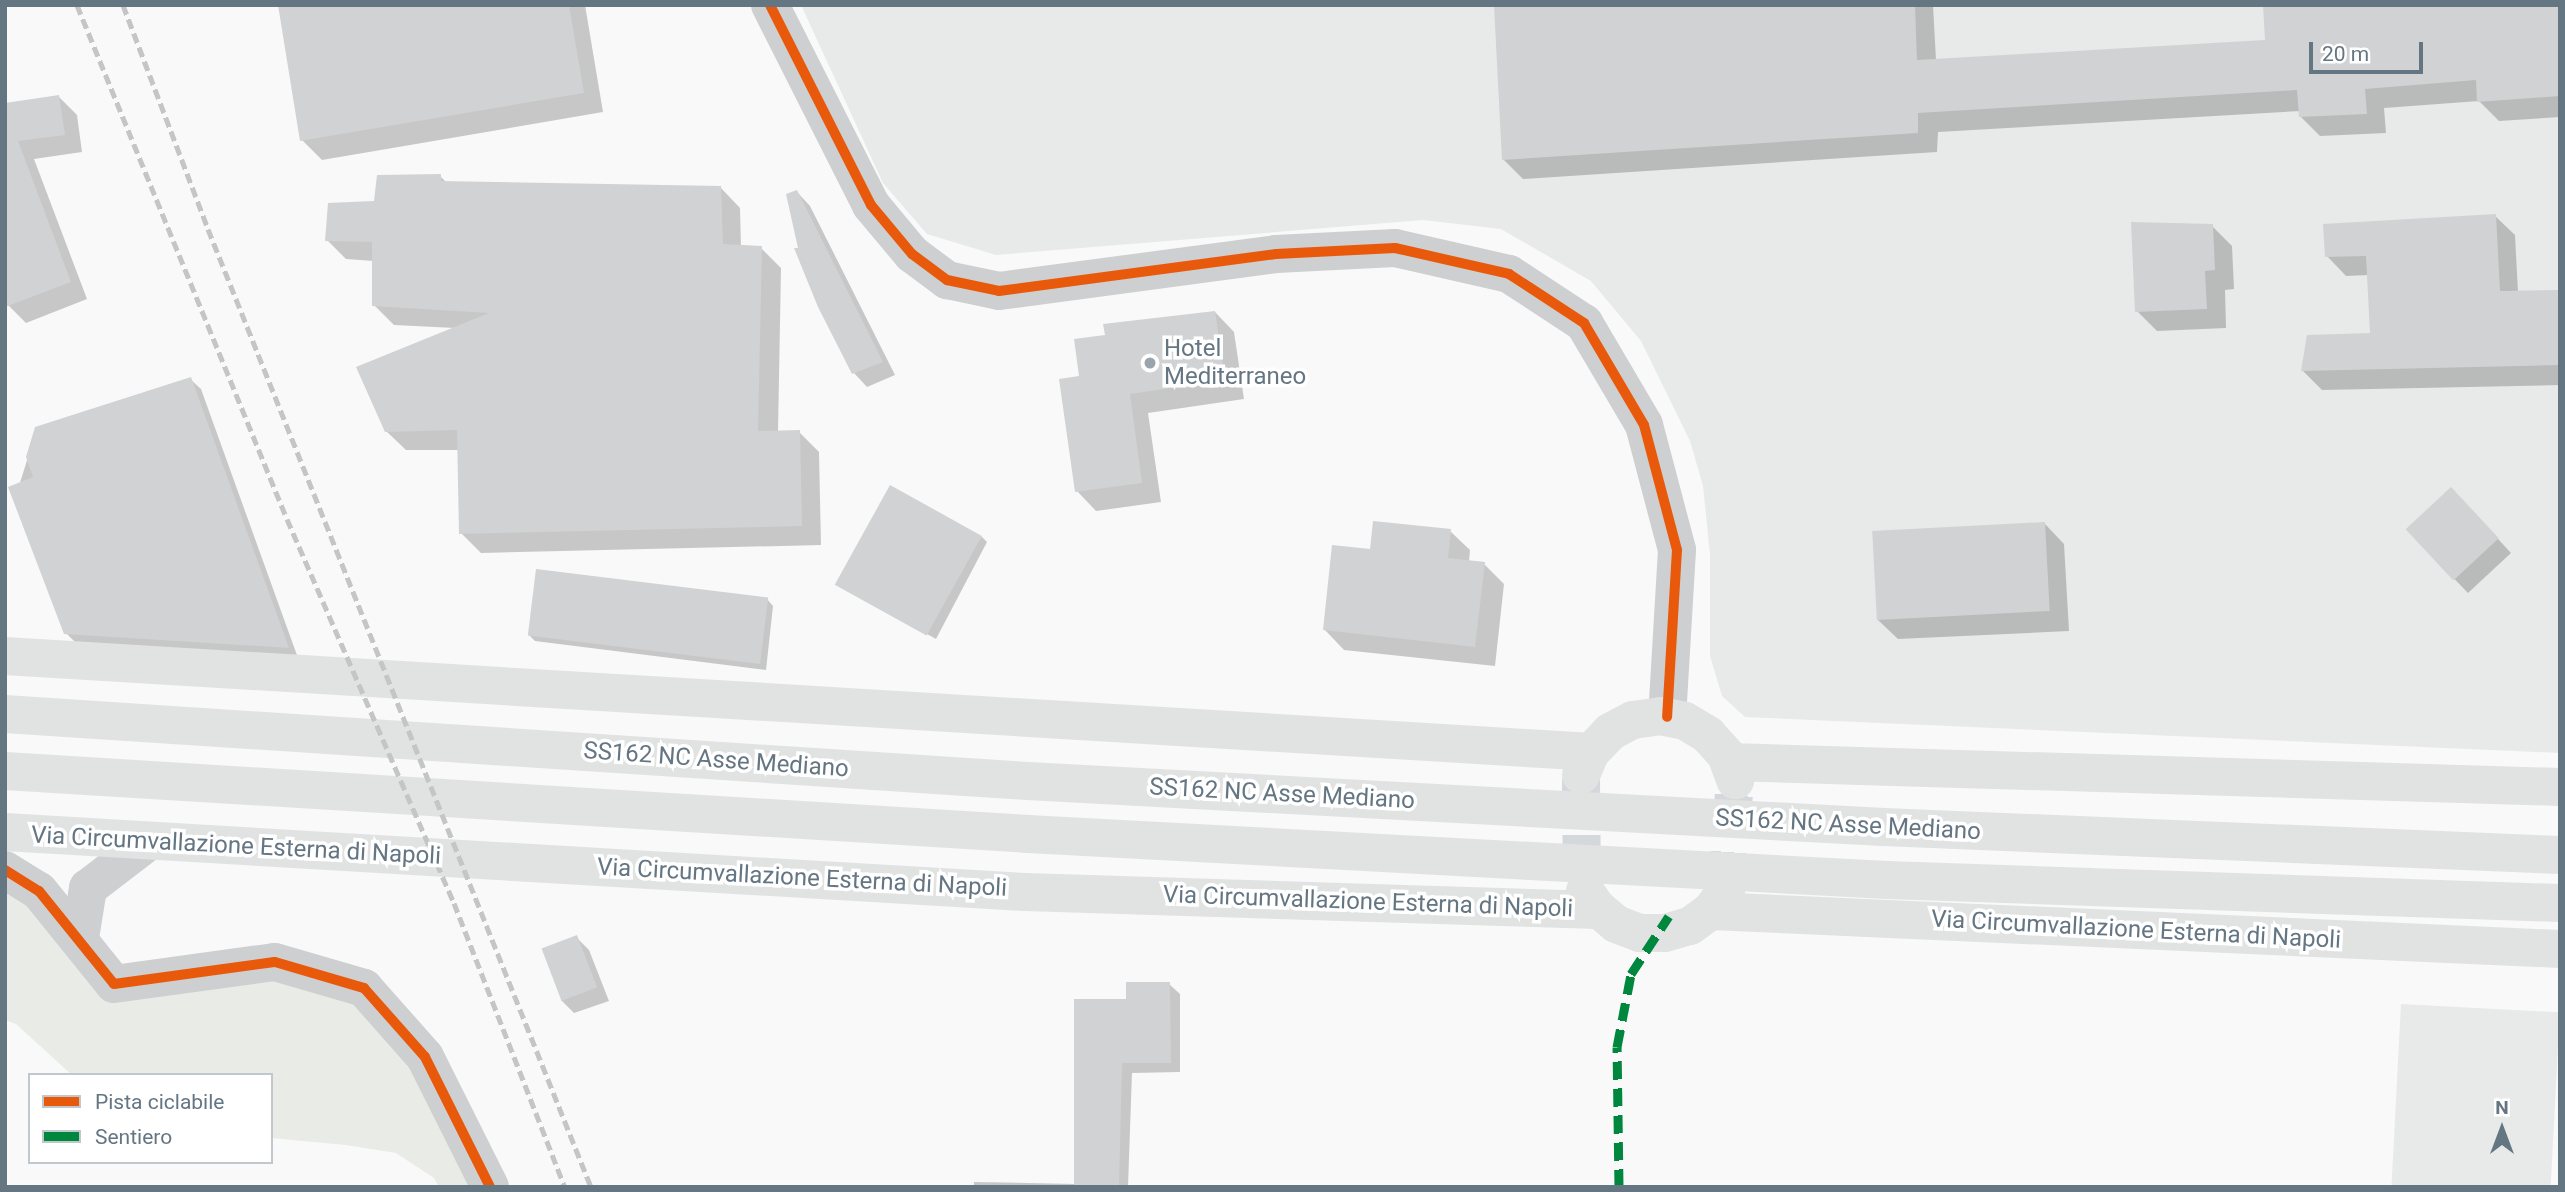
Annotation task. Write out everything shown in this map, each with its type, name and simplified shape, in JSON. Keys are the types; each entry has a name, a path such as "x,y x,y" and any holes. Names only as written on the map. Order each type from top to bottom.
{"main road":[{"path":"5,656 1030,720 1586,763 1610,732 1633,720 1667,718 1685,721 1708,735 1732,771 2560,787"},
{"name":"SS162 NC Asse Mediano","path":"5,714 1041,781 1815,824 2560,855"},
{"path":"5,771 1028,834 1874,880 2560,903"},
{"name":"Via Circumvallazione Esterna di Napoli","path":"5,832 1025,892 1590,898 1616,924 1640,933 1665,933 1690,926 1719,901 2560,948"}],"street":[{"path":"770,5 871,205 912,254 947,280 999,291 1276,254 1395,247 1509,274 1584,323 1644,425 1677,550 1667,718"},
{"path":"80,938 88,888 148,842"},
{"path":"5,870 39,891 80,938 114,984 275,962 364,988 425,1057 490,1187"}],"shaded area":[{"path":"801,5 2560,5 2560,753 1745,717 1722,696 1710,656 1710,555 1703,486 1690,441 1641,341 1591,281 1501,229 1423,220 996,255 927,234 883,183"},
{"path":"5,879 79,967 251,975 331,986 369,1015 407,1055 477,1187 439,1187 434,1178 396,1153 273,1138 273,1073 70,1073 16,1024 5,1020"},
{"path":"2401,1004 2560,1012 2551,1187 2391,1187"}],"building":[{"path":"278,5 569,5 584,93 300,141"},
{"path":"1494,5 1915,5 1917,60 2265,40 2263,5 2560,5 2560,96 2477,102 2476,80 2365,89 2367,114 2299,117 2297,90 1918,113 1918,133 1502,160"},
{"path":"59,95 65,135 18,141 71,282 5,307 5,103"},
{"path":"441,174 441,181 721,186 723,244 762,246 758,431 800,430 802,526 459,534 457,430 385,432 356,367 489,313 372,306 372,242 325,241 328,203 374,201 377,175"},
{"path":"797,190 883,362 852,374 818,307 794,248 798,248 786,194"},
{"path":"2496,214 2500,291 2560,290 2560,365 2301,371 2307,335 2370,333 2366,256 2325,257 2323,224"},
{"path":"2131,222 2213,224 2215,270 2205,271 2207,309 2135,312"},
{"path":"1215,311 1225,380 1130,394 1142,483 1075,492 1059,379 1079,376 1074,339 1105,335 1103,324"},
{"path":"191,377 289,648 64,634 8,487 33,477 26,457 35,427"},
{"path":"890,485 982,536 927,636 835,585"},
{"path":"2451,487 2499,538 2453,580 2406,529"},
{"path":"1373,521 1451,529 1448,558 1485,562 1475,647 1323,630 1332,545 1370,549"},
{"path":"2045,522 2050,611 1877,620 1872,531"},
{"path":"536,569 768,598 760,664 528,636"},
{"path":"577,935 597,987 562,1001 542,949"},
{"path":"1126,982 1170,982 1171,1063 1122,1063 1119,1187 1074,1187 1074,999 1126,999"}],"tunnel":[{"path":"1581,778 1582,886"},
{"path":"1726,890 1735,780"}],"railway":[{"path":"77,5 287,519 454,903 565,1187"},
{"path":"123,5 208,229 591,1187"}],"marked path":[{"path":"1619,1187 1617,1047 1631,974 1669,916"}],"cycle path":[{"path":"770,5 871,205 912,254 947,280 999,291 1276,254 1395,248 1509,274 1584,323 1644,425 1677,550 1667,717"},
{"path":"5,870 39,891 114,984 275,962 364,988 425,1057 490,1187"}],"place":[{"name":"Hotel Mediterraneo","path":"1150,363"}]}
